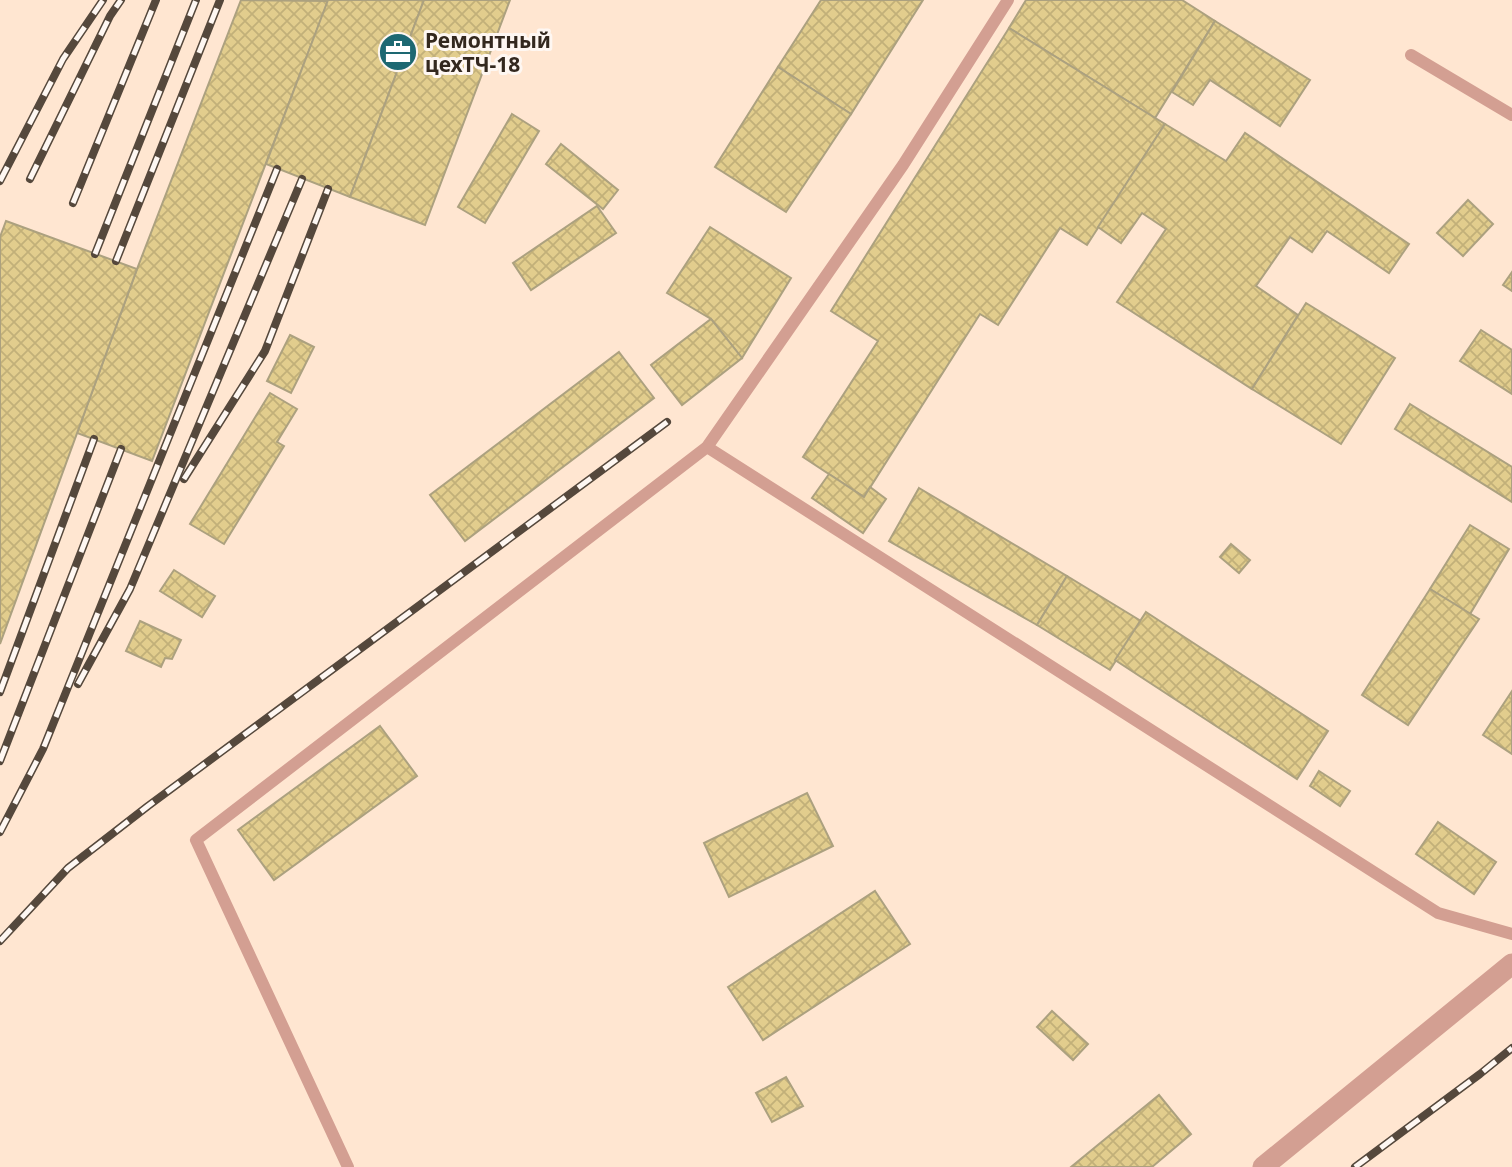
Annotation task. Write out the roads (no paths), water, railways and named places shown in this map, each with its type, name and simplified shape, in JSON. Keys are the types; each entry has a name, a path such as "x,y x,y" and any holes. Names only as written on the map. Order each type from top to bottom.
{"street":[{"path":"1264,1167 1512,964"}],"lane":[{"path":"348,1167 196,840 708,447 903,165 1008,0"},
{"path":"1411,55 1512,115"},
{"path":"708,447 868,552 1438,913 1512,934"}],"railway":[{"path":"0,181 63,59 103,0"},
{"path":"30,179 110,16 121,0"},
{"path":"73,203 156,0"},
{"path":"95,254 196,0"},
{"path":"116,261 220,0"},
{"path":"0,832 43,749 277,169"},
{"path":"78,684 130,589 302,179"},
{"path":"184,479 265,351 328,189"},
{"path":"0,941 68,868 667,422"},
{"path":"0,692 94,439"},
{"path":"0,761 121,449"},
{"path":"1355,1167 1512,1048"}],"place":[{"name":"Ремонтный цехТЧ-18","path":"398,52"}]}
